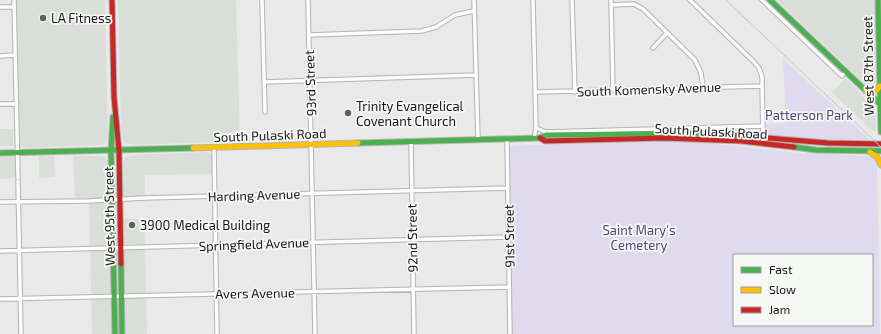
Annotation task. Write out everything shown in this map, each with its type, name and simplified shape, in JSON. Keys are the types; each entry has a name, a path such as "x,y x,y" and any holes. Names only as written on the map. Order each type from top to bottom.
{"main road":[{"name":"West 95th Street","path":"112,0 114,97 112,199 115,334"},
{"path":"770,0 881,105"},
{"name":"West 87th Street","path":"878,0 881,132"},
{"path":"866,91 876,91 880,86"},
{"name":"West 95th Street","path":"114,97 119,151 122,334"},
{"name":"South Pulaski Road","path":"0,153 119,151 540,138 546,135 682,133 729,134 828,143 881,144"},
{"name":"South Pulaski Road","path":"540,138 545,141 664,138 721,140 816,150 881,151"},
{"path":"867,151 876,155 881,165"}],"street":[{"path":"14,0 21,334"},
{"path":"262,0 265,112"},
{"name":"93rd Street","path":"308,0 315,334"},
{"path":"474,0 478,139"},
{"path":"533,0 536,92 536,128 534,138"},
{"path":"572,0 575,92"},
{"path":"690,0 757,64 761,72 763,144"},
{"path":"762,0 842,76 846,71"},
{"path":"613,90 611,2 637,5 667,33 692,57 697,64 701,73 703,88"},
{"path":"0,7 14,7"},
{"path":"309,35 422,32 436,27 455,14 474,11"},
{"path":"653,48 667,33"},
{"path":"0,56 15,55"},
{"path":"264,82 476,76"},
{"name":"South Komensky Avenue","path":"536,92 762,86"},
{"path":"0,104 17,104"},
{"path":"536,128 546,132 763,126"},
{"path":"536,128 540,138"},
{"name":"91st Street","path":"507,138 510,334"},
{"name":"92nd Street","path":"411,141 414,334"},
{"path":"214,148 217,334"},
{"name":"Harding Avenue","path":"0,202 89,201 112,199 508,188"},
{"name":"Springfield Avenue","path":"0,251 508,237"},
{"name":"Avers Avenue","path":"0,299 510,287"}],"shaded area":[{"path":"16,0 105,0 108,136 107,142 103,145 19,148"},
{"path":"118,0 236,0 240,141 134,145 124,143 121,133"},
{"path":"777,0 875,0 876,87 870,89"},
{"path":"846,78 875,108 876,132 870,129 832,92"},
{"path":"0,129 13,129 13,146 0,146"},
{"path":"208,152 212,155 212,174 145,175 145,196 123,196 122,166 123,161 127,156"},
{"path":"15,156 16,178 0,179 0,157"},
{"path":"39,156 54,156 55,177 39,178"},
{"path":"73,156 102,156 105,157 109,163 113,334 92,334 89,198 75,198"},
{"path":"123,219 144,219 145,244 124,244"},
{"path":"145,249 147,334 126,334 124,250"}],"green space":[{"name":"Patterson Park","path":"783,59 870,140 822,140 766,135 766,124 786,123"},
{"name":"Saint Mary's Cemetery","path":"669,141 707,143 801,153 875,157 877,162 880,334 512,334 509,146"}],"railway":[{"path":"726,0 881,147"}],"traffic: fast":[{"path":"770,0 881,105"},
{"path":"878,0 881,132"},
{"path":"113,117 111,151 115,334"},
{"path":"358,143 540,138 546,135 706,133 730,135"},
{"path":"794,147 816,150 881,151"},
{"path":"0,153 193,148"},
{"path":"121,264 122,334"}],"traffic: slow":[{"path":"866,91 876,91 880,86"},
{"path":"193,148 358,143"},
{"path":"870,152 877,157 881,165"}],"traffic: jam":[{"path":"112,0 114,97 119,151 121,264"},
{"path":"730,135 828,143 881,144"},
{"path":"540,138 545,141 664,138 741,141 794,147"}],"place":[{"name":"LA Fitness","path":"43,18"},
{"name":"Trinity Evangelical Covenant Church","path":"348,113"},
{"name":"3900 Medical Building","path":"132,225"}]}
